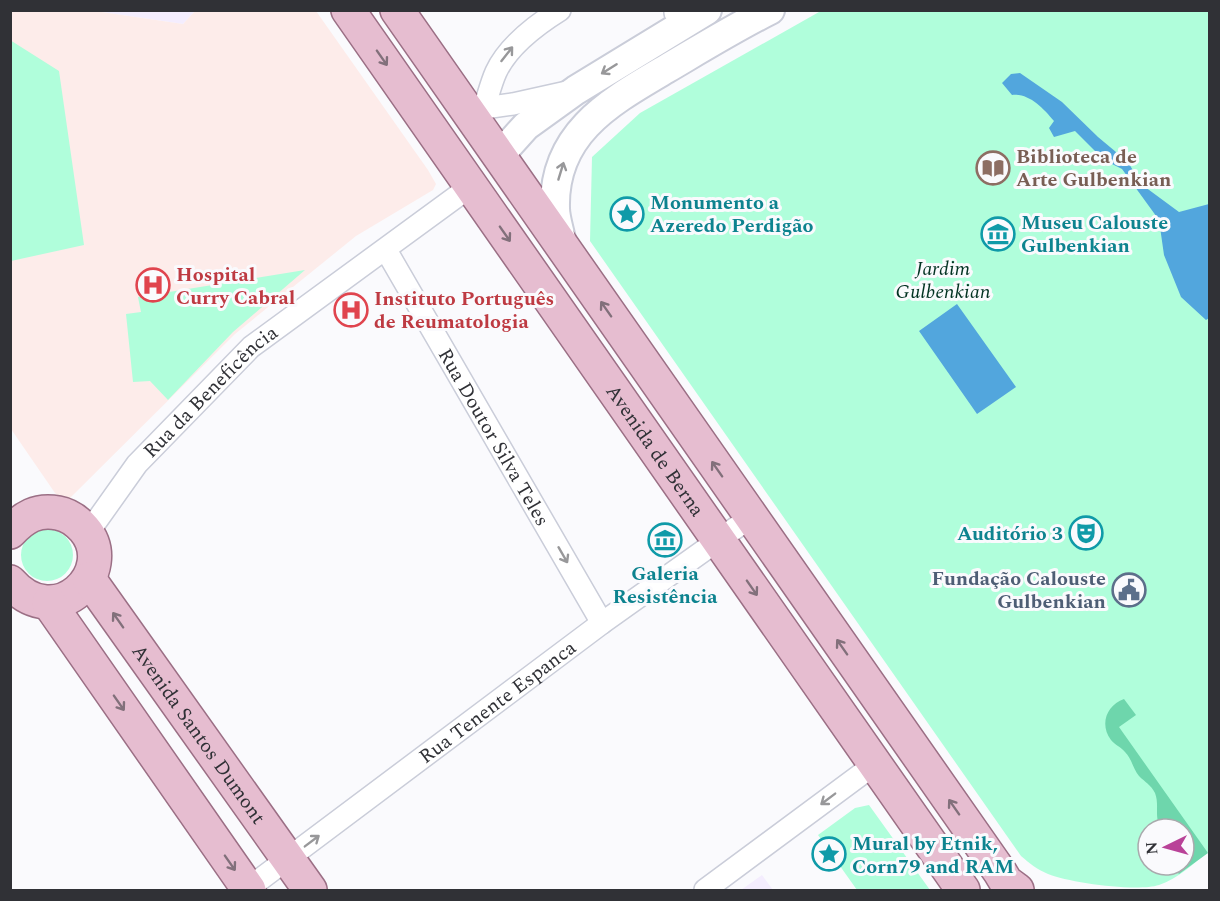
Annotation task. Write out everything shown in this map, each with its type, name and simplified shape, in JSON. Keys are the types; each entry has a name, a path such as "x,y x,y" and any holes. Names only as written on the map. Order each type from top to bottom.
{"main road":[{"name":"Avenida de Berna","path":"348,10 963,891"},
{"name":"Avenida de Berna","path":"397,10 478,112 499,156 1009,885"},
{"path":"471,186 526,126 576,90 707,10"},
{"path":"699,49 716,29 722,10"},
{"path":"564,249 555,210 556,188 564,162 588,121 614,99 770,10"},
{"path":"10,582 20,593 34,600 49,603 65,600 79,592 94,564 94,548 88,534 78,521 63,514 48,511 37,512 13,525"},
{"name":"Avenida Santos Dumont","path":"88,579 310,891"},
{"path":"49,603 248,890"}],"street":[{"path":"478,112 495,73 507,53 560,10"},
{"path":"659,39 672,21 675,11"},
{"path":"478,112 576,90"},
{"name":"Rua da Beneficência","path":"88,534 136,464 251,347 471,186"},
{"name":"Rua Doutor Silva Teles","path":"386,250 603,623"},
{"name":"Rua Tenente Espanca","path":"248,890 603,623 751,517"},
{"path":"705,891 875,764"}],"shaded area":[{"name":"Hospital Curry Cabral","path":"10,11 95,11 183,24 195,11 316,11 436,184 433,190 356,236 235,334 69,499 61,498 55,493 11,429"},
{"path":"95,11 195,11 183,24"},
{"path":"762,875 773,890 741,890"}],"green space":[{"name":"Jardim Gulbenkian","path":"827,10 1209,11 1209,851 1196,862 1196,817 1136,817 1136,877 1176,877 1149,887 1104,886 1044,872 1021,856 590,241 592,157 640,113 819,12"},
{"path":"10,40 59,71 84,245 11,261"},
{"path":"305,270 233,332 168,400 150,381 133,382 126,314 141,312 138,297"},
{"path":"42,529 52,529 66,536 73,555 66,574 52,581 42,581 32,577 25,570 21,560 21,550 25,540 32,533"},
{"path":"1124,699 1136,715 1119,727 1183,817 1158,817 1155,793 1139,776 1127,755 1107,734 1105,722 1109,710"},
{"path":"869,805 930,890 857,890 818,835 855,808"},
{"path":"1196,836 1208,853 1196,862"}],"water":[{"path":"1020,73 1062,102 1128,162 1141,184 1179,212 1209,204 1209,318 1206,320 1181,297 1164,255 1159,220 1122,169 1104,160 1075,131 1054,137 1049,128 1054,121 1045,111 1024,96 1012,95 1002,83 1011,74"},
{"path":"957,304 1016,387 977,414 919,331"}],"place":[{"name":"Biblioteca de Arte Gulbenkian","path":"993,168"},
{"name":"Monumento a Azeredo Perdigão","path":"627,214"},
{"name":"Museu Calouste Gulbenkian","path":"998,234"},
{"name":"Hospital Curry Cabral","path":"153,285"},
{"name":"Instituto Português de Reumatologia","path":"351,310"},
{"name":"Auditório 3","path":"1086,533"},
{"name":"Galeria Resistência","path":"665,540"},
{"name":"Fundação Calouste Gulbenkian","path":"1129,590"},
{"name":"Mural by Etnik, Corn79 and RAM","path":"829,854"}]}
